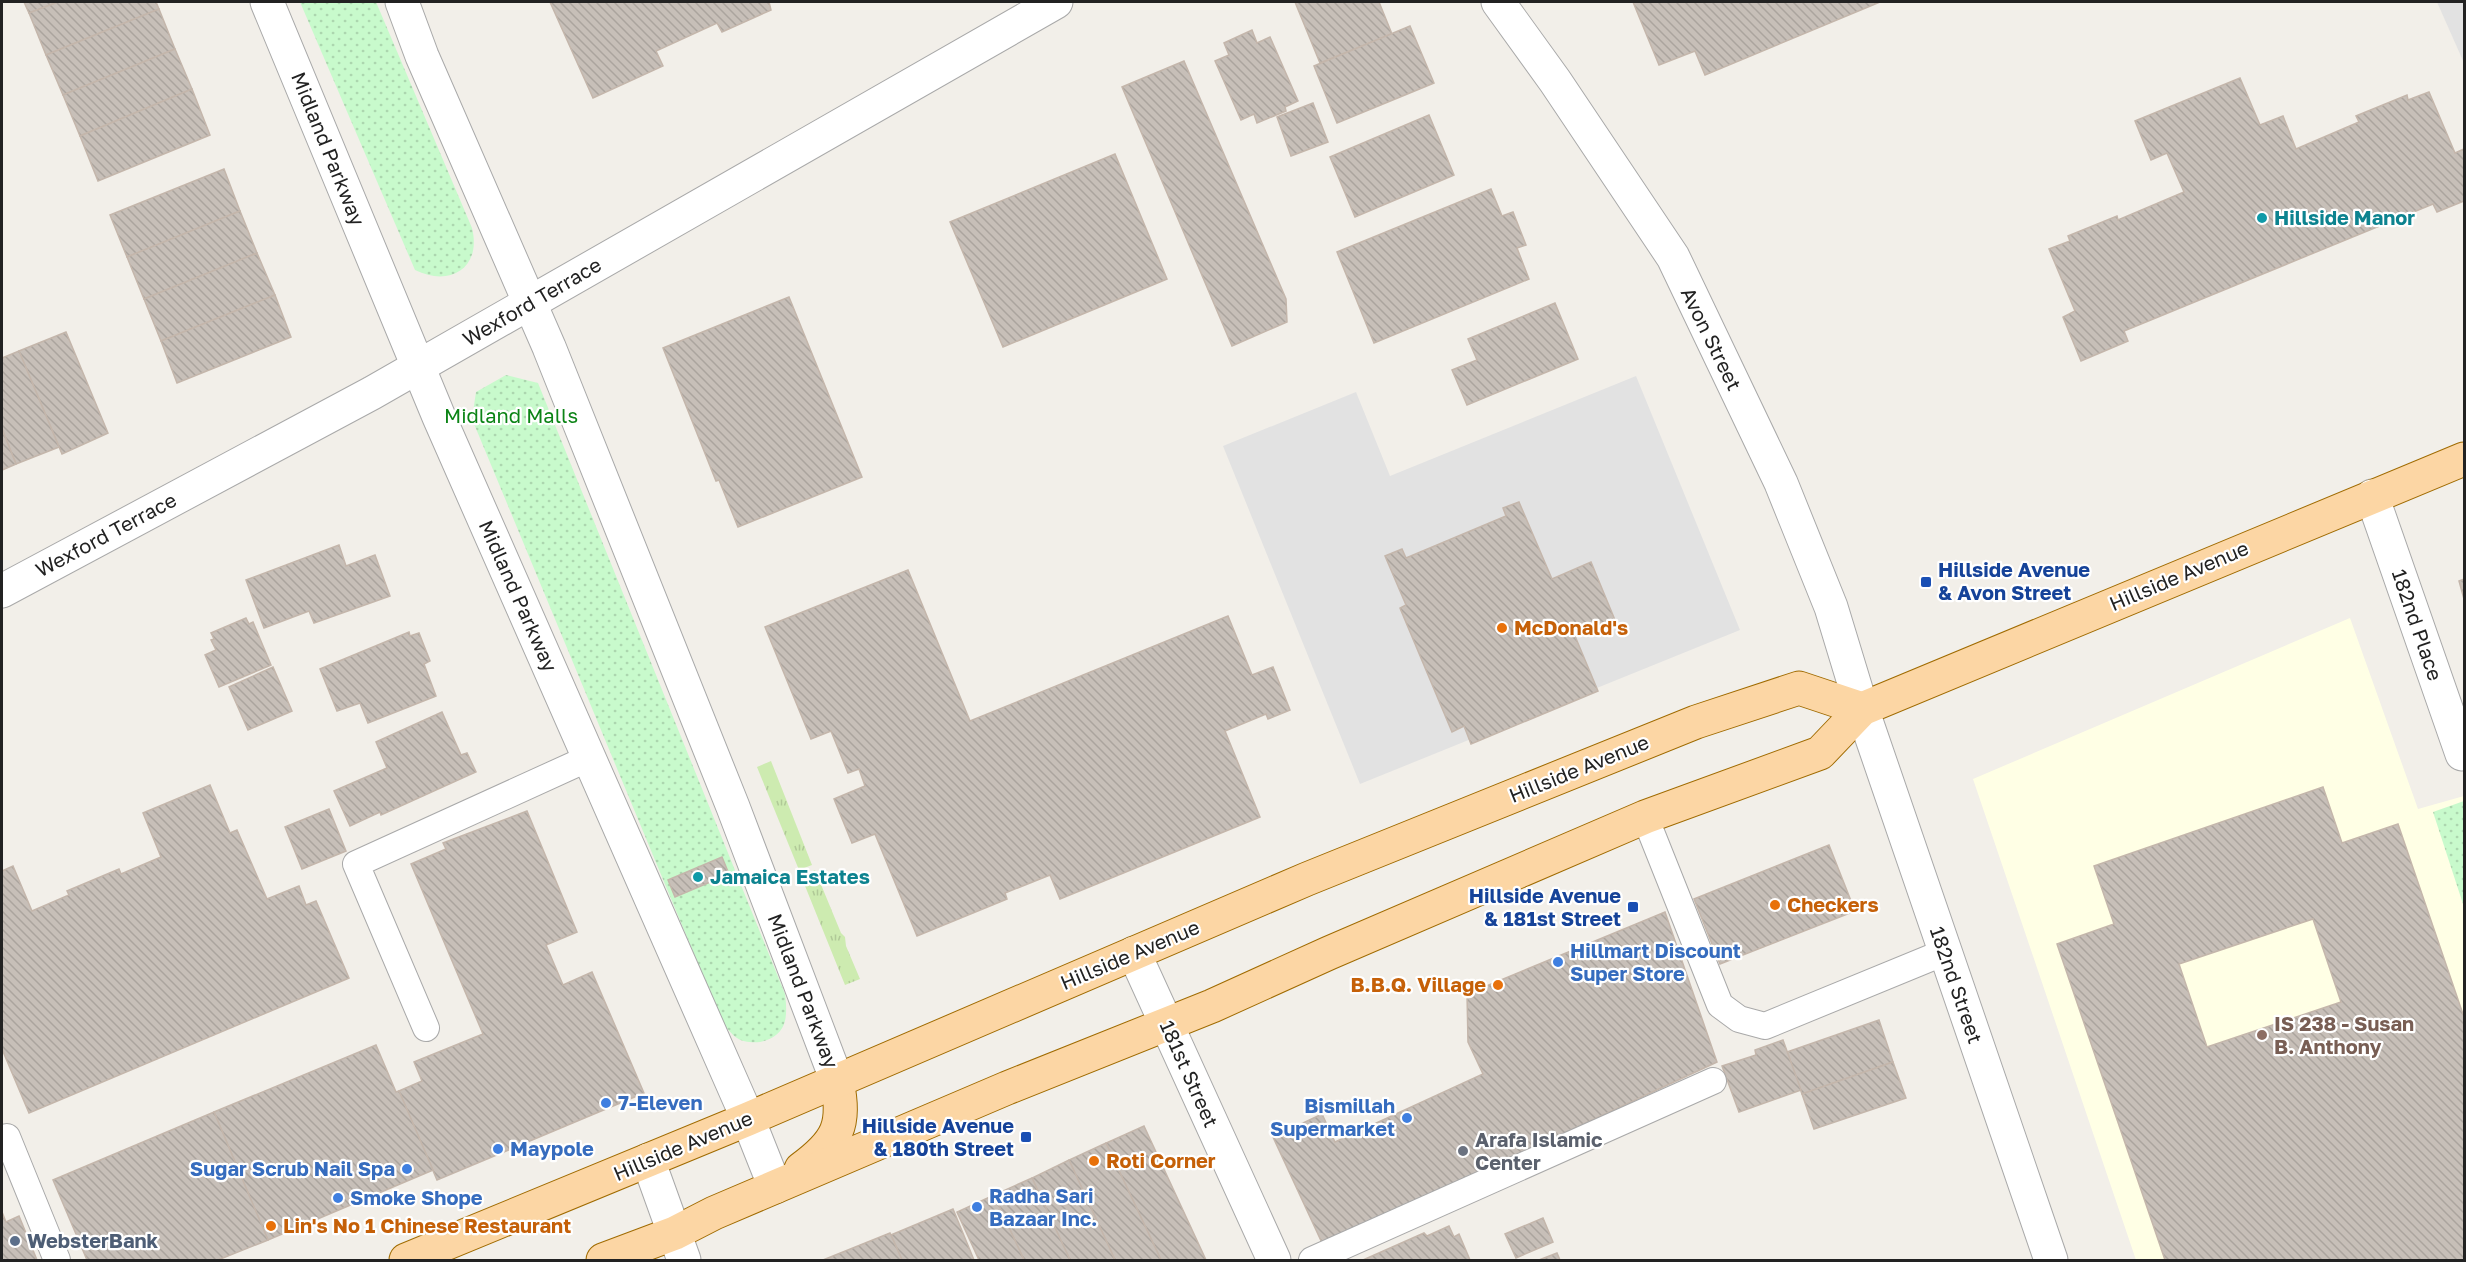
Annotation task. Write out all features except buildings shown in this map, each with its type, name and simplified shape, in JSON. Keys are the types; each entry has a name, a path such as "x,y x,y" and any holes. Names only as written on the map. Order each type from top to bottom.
{"main road":[{"name":"Hillside Avenue","path":"603,1260 680,1247 775,1187 927,1124 1006,1088 1166,1024 1646,817 1820,753 1862,709 2464,459"},
{"name":"Hillside Avenue","path":"406,1260 748,1119 1307,879 1696,722 1799,688 1862,709"},
{"path":"775,1187 814,1160 840,1128 843,1107 837,1081"}],"street":[{"name":"Midland Parkway","path":"267,2 419,367 748,1119 775,1187"},
{"name":"Midland Parkway","path":"402,2 422,56 531,302 729,795 837,1081"},
{"name":"Wexford Terrace","path":"2,591 419,367 1056,2"},
{"name":"Avon Street","path":"1498,2 1555,81 1672,257 1780,483 1831,607 1862,709"},
{"name":"182nd Place","path":"2372,496 2462,754"},
{"name":"182nd Street","path":"1862,709 2051,1260"},
{"name":"181st Street","path":"1134,953 1274,1260"},
{"path":"648,1160 680,1247"}],"lane":[{"path":"426,1028 356,864 589,758"},
{"path":"1646,817 1720,1005 1738,1019 1766,1026 1945,952"},
{"path":"1312,1260 1713,1081"},
{"path":"2,1140 8,1137 57,1260"}],"shaded area":[{"path":"2437,2 2464,2 2464,63"},
{"path":"1636,376 1740,630 1360,784 1223,446 1356,392 1390,476"},
{"name":"IS 238 - Susan B. Anthony","path":"2350,618 2418,809 2464,796 2464,1260 2136,1260 1973,779"}],"green space":[{"path":"300,2 376,2 472,228 474,242 472,254 460,271 440,276 428,275 415,270"},
{"name":"Midland Malls","path":"506,375 538,383 785,994 784,1025 781,1031 769,1039 748,1042 733,1035 723,1024 472,419 476,392"},
{"path":"771,761 812,865 799,870 757,767"},
{"path":"2464,801 2464,907 2433,812"},
{"path":"815,870 841,933 845,937 846,946 860,979 845,985 801,876"}],"place":[{"name":"Hillside Manor","path":"2262,218"},
{"name":"Hillside Avenue & Avon Street","path":"1926,582"},
{"name":"McDonald's","path":"1502,628"},
{"name":"Jamaica Estates","path":"698,877"},
{"name":"Checkers","path":"1775,905"},
{"name":"Hillside Avenue & 181st Street","path":"1633,907"},
{"name":"Hillmart Discount Super Store","path":"1558,962"},
{"name":"B.B.Q. Village","path":"1498,985"},
{"name":"IS 238 - Susan B. Anthony","path":"2262,1035"},
{"name":"7-Eleven","path":"606,1103"},
{"name":"Bismillah Supermarket","path":"1407,1118"},
{"name":"Hillside Avenue & 180th Street","path":"1026,1137"},
{"name":"Maypole","path":"498,1149"},
{"name":"Arafa Islamic Center","path":"1463,1151"},
{"name":"Roti Corner","path":"1094,1161"},
{"name":"Sugar Scrub Nail Spa","path":"407,1169"},
{"name":"Smoke Shope","path":"338,1198"},
{"name":"Radha Sari Bazaar Inc.","path":"977,1207"},
{"name":"Lin's No 1 Chinese Restaurant","path":"271,1226"},
{"name":"WebsterBank","path":"15,1241"}]}
